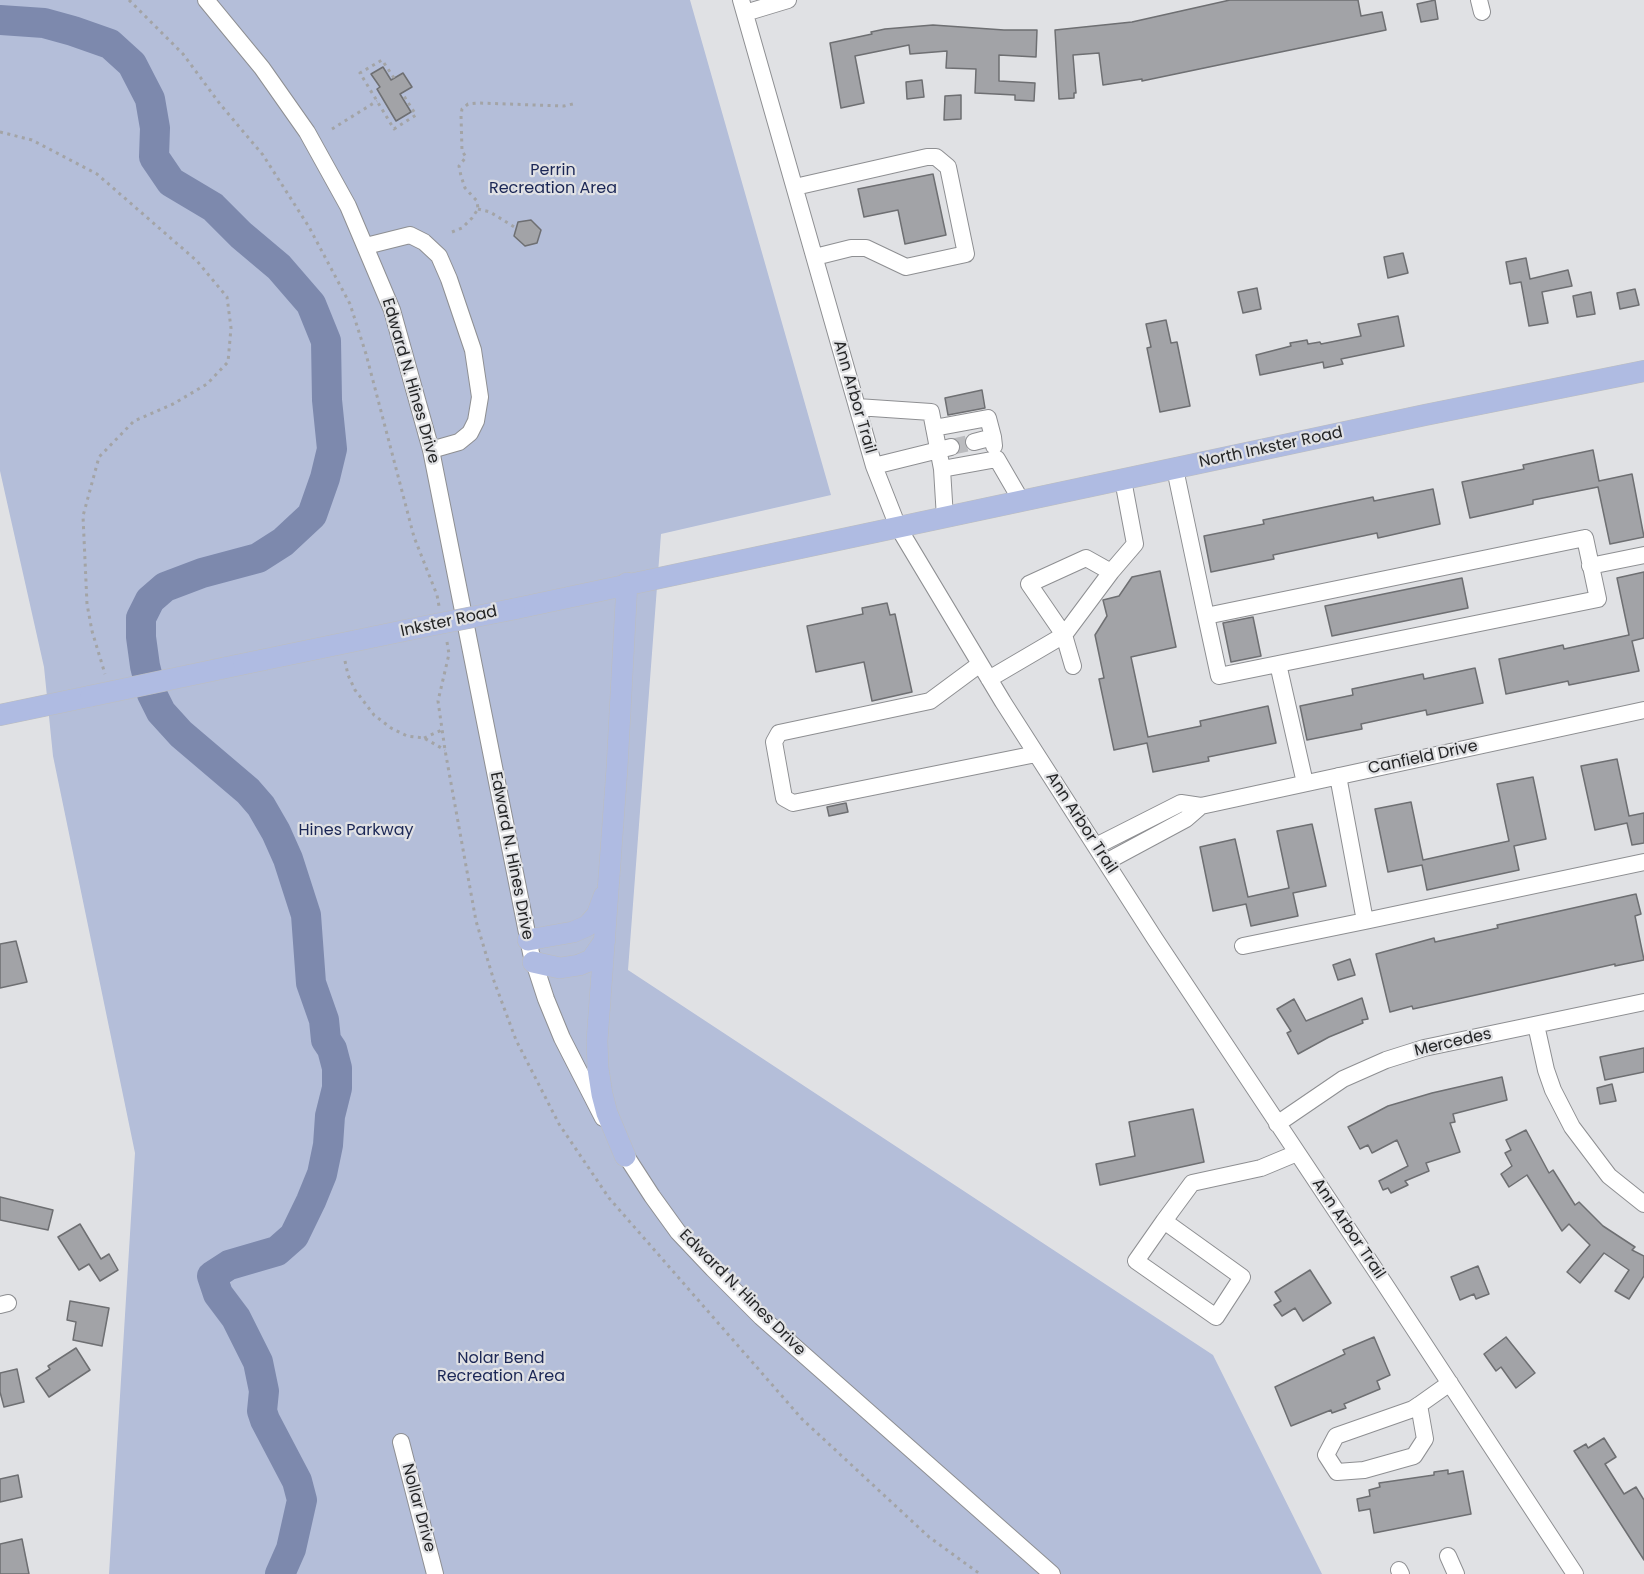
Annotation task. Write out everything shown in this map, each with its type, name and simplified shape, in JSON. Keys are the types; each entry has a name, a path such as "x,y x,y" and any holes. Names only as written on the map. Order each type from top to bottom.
{"main road":[{"name":"North Inkster Road","path":"898,527 1644,371"},
{"name":"Inkster Road","path":"0,716 898,527"},
{"path":"625,1156 607,1113 598,1068 597,1041 627,584"},
{"path":"528,940 573,932 587,926 597,915 609,881"},
{"path":"533,962 560,968 579,965 591,960 605,940"}],"street":[{"name":"Edward N. Hines Drive","path":"206,0 262,68 302,124 343,196 392,310 431,450 533,962 562,1038 590,1095 625,1156 678,1232 761,1317 1052,1574"},
{"path":"743,7 788,0"},
{"name":"Ann Arbor Trail","path":"743,7 874,466 898,527 1036,754 1277,1124 1575,1574"},
{"path":"795,187 927,157 936,158 948,167 966,254 906,267 867,248 851,248 814,257"},
{"path":"366,246 410,235 424,242 439,256 473,350 480,397 476,421 470,433 459,441 431,450"},
{"path":"857,407 931,412 934,428 944,449 942,469 945,518"},
{"path":"934,428 988,418 996,459 1022,502"},
{"path":"974,442 993,437"},
{"path":"874,466 944,449"},
{"path":"942,469 996,459"},
{"path":"1175,469 1206,616 1219,676 1598,599 1585,538 1206,616"},
{"path":"989,678 1064,635 1110,572 1135,544 1122,480"},
{"path":"1590,566 1644,555"},
{"path":"1074,666 1064,635 1029,584 1086,558 1110,572"},
{"path":"980,664 930,701 778,733 774,741 784,798 793,804 1036,754"},
{"path":"1278,664 1305,783"},
{"name":"Canfield Drive","path":"1096,846 1181,803 1201,806 1644,710"},
{"path":"1338,776 1365,921"},
{"name":"Canfield Drive","path":"1106,862 1186,819 1201,806"},
{"path":"1243,946 1644,862"},
{"name":"Mercedes","path":"1277,1124 1343,1079 1386,1060 1424,1048 1644,1002"},
{"path":"1536,1025 1553,1090 1572,1127 1609,1176 1644,1204"},
{"path":"1164,1221 1242,1277 1216,1317 1137,1261 1164,1221 1192,1183 1261,1168 1297,1153"},
{"path":"1419,1405 1425,1439 1414,1456 1364,1470 1337,1472 1326,1455 1336,1436 1413,1409 1450,1383"},
{"name":"Nollar Drive","path":"401,1442 435,1574"},
{"path":"1448,1556 1456,1574"}],"path":[{"path":"394,78 382,60 360,74 394,129 416,115 402,93"},
{"path":"332,129 377,101"},
{"path":"452,232 462,228 478,209 477,201 465,188 459,166 466,157 462,151 460,115 462,109 468,104 479,103 564,106 577,103"},
{"path":"0,132 32,140 97,174 198,261 227,297 231,328 228,362 207,384 173,404 134,421 99,457 83,516 87,604 92,631 108,682"},
{"path":"478,209 490,212 516,228"},
{"path":"342,644 348,675 355,690 374,715 391,728 407,736 424,738 445,750"},
{"path":"424,738 442,729"}],"green space":[{"name":"Hines Parkway","path":"0,0 690,0 831,495 661,534 628,970 1213,1355 1322,1574 109,1574 135,1153 53,756 44,667 0,471"}],"building":[{"path":"1230,0 1358,0 1361,16 1382,12 1386,30 1142,81 1142,79 1103,85 1099,53 1073,55 1076,93 1074,93 1074,98 1059,99 1055,30 1132,22"},
{"path":"1435,0 1438,19 1421,22 1417,4"},
{"path":"933,25 1037,30 1036,57 999,55 999,81 1035,83 1034,101 1015,100 1015,95 975,93 976,69 946,68 947,51 910,54 909,45 855,56 864,103 841,108 830,43 885,29"},
{"path":"383,67 391,80 403,73 412,87 400,94 411,112 396,121 377,89 380,87 371,74"},
{"path":"922,80 924,97 907,99 906,82"},
{"path":"961,95 961,119 944,120 945,96"},
{"path":"933,174 946,235 905,244 898,210 864,217 858,189"},
{"path":"531,220 541,230 537,243 525,246 514,236 518,222"},
{"path":"1403,253 1408,273 1388,278 1384,257"},
{"path":"1526,258 1530,279 1568,270 1572,286 1542,292 1548,323 1529,326 1521,282 1510,284 1506,262"},
{"path":"1257,288 1261,309 1243,313 1238,292"},
{"path":"1635,289 1639,305 1620,309 1617,293"},
{"path":"1591,292 1595,314 1577,317 1573,296"},
{"path":"1398,316 1404,346 1341,359 1343,364 1324,368 1323,362 1260,375 1256,355 1291,346 1290,343 1307,340 1308,344 1320,342 1321,344 1361,336 1358,324"},
{"path":"1166,320 1171,343 1177,342 1190,406 1160,412 1147,348 1151,347 1146,324"},
{"path":"982,390 985,408 948,415 945,398"},
{"path":"1593,450 1599,481 1632,474 1644,537 1610,544 1598,487 1533,500 1533,504 1470,518 1462,482 1524,469 1523,465"},
{"path":"1433,489 1440,524 1378,538 1377,533 1273,555 1274,559 1211,572 1204,536 1264,524 1263,520 1373,497 1374,501"},
{"path":"1160,571 1176,647 1131,657 1148,737 1201,726 1200,721 1268,706 1276,743 1208,757 1209,761 1153,772 1147,743 1114,750 1099,679 1104,678 1095,635 1107,616 1103,600 1119,596 1132,577"},
{"path":"1644,572 1644,638 1632,641 1639,671 1569,685 1568,681 1506,694 1499,659 1563,645 1564,649 1629,635 1617,578"},
{"path":"1462,578 1468,608 1332,636 1325,606"},
{"path":"887,603 890,615 895,614 912,692 872,701 864,662 816,672 807,626 863,614 862,608"},
{"path":"1253,617 1261,656 1231,662 1223,623"},
{"path":"1475,668 1483,703 1427,715 1426,710 1361,724 1362,729 1307,740 1300,706 1353,695 1352,689 1423,674 1424,679"},
{"path":"1617,759 1629,816 1644,813 1644,843 1632,845 1627,823 1595,830 1581,766"},
{"path":"1533,777 1546,839 1514,846 1519,870 1427,890 1422,865 1388,872 1375,809 1411,802 1423,860 1509,841 1497,784"},
{"path":"846,803 848,812 829,816 827,807"},
{"path":"1312,824 1326,886 1293,893 1298,916 1251,926 1246,904 1213,911 1200,847 1235,839 1248,897 1289,888 1277,831"},
{"path":"1636,894 1641,914 1635,916 1644,960 1615,966 1615,964 1413,1009 1412,1006 1390,1012 1376,954 1434,938 1435,942 1498,928 1497,925"},
{"path":"16,941 27,982 0,988 0,944"},
{"path":"1350,959 1355,975 1338,980 1333,965"},
{"path":"1362,998 1368,1019 1298,1054 1287,1033 1291,1031 1277,1009 1294,999 1306,1021"},
{"path":"1644,1048 1644,1072 1605,1080 1600,1057"},
{"path":"1502,1077 1507,1100 1453,1114 1455,1122 1450,1123 1460,1152 1426,1163 1429,1171 1405,1181 1408,1185 1391,1193 1388,1188 1383,1190 1379,1181 1408,1166 1397,1140 1372,1153 1368,1145 1360,1149 1348,1127 1388,1106"},
{"path":"1612,1084 1616,1101 1600,1104 1597,1088"},
{"path":"1193,1109 1204,1162 1100,1185 1096,1164 1135,1156 1129,1122"},
{"path":"1526,1130 1549,1173 1553,1170 1575,1205 1579,1202 1603,1226 1635,1247 1632,1250 1644,1256 1644,1276 1629,1299 1615,1291 1629,1270 1604,1253 1580,1283 1567,1272 1590,1245 1569,1224 1562,1231 1527,1175 1509,1187 1501,1174 1512,1166 1505,1153 1511,1150 1506,1140"},
{"path":"0,1197 53,1210 48,1230 0,1220"},
{"path":"80,1224 101,1259 109,1254 118,1270 100,1281 89,1264 79,1270 58,1237"},
{"path":"1478,1266 1489,1294 1476,1299 1474,1294 1460,1300 1451,1277"},
{"path":"1310,1270 1331,1303 1303,1321 1295,1308 1282,1316 1274,1305 1281,1301 1275,1292"},
{"path":"70,1301 109,1308 102,1346 73,1340 76,1322 67,1320"},
{"path":"1374,1337 1390,1375 1377,1381 1380,1389 1344,1404 1346,1408 1332,1413 1331,1410 1291,1426 1275,1387 1345,1354 1343,1350"},
{"path":"1506,1337 1535,1373 1516,1388 1501,1367 1496,1371 1484,1354"},
{"path":"76,1348 90,1370 49,1397 36,1378 50,1369 48,1366"},
{"path":"17,1369 24,1402 4,1407 0,1392 0,1373"},
{"path":"1604,1438 1616,1457 1605,1464 1624,1494 1636,1487 1644,1500 1644,1560 1574,1451 1586,1444 1588,1448"},
{"path":"1448,1470 1448,1474 1463,1471 1471,1514 1374,1533 1370,1509 1359,1511 1357,1499 1370,1496 1369,1490 1380,1487 1379,1483 1434,1475 1434,1472"},
{"path":"18,1475 22,1497 0,1502 0,1479"},
{"path":"22,1539 29,1574 0,1574 0,1544"}],"waterway":[{"path":"0,20 44,23 73,31 110,44 132,64 150,99 155,128 154,157 171,182 213,207 241,235 279,267 311,304 326,341 327,400 332,449 312,515 283,542 258,558 202,573 165,587 150,600 141,618 145,666 152,694 161,712 181,734 248,791 261,806 288,859 306,915 311,983 324,1020 326,1040 332,1049 337,1068 337,1088 330,1116 328,1145 322,1174 294,1236 277,1251 229,1265 212,1276 218,1294 236,1318 258,1362 264,1391 262,1411 297,1481 302,1500 291,1549 280,1574"}],"tunnel":[{"path":"951,447 974,442"}],"park label":[{"name":"Perrin Recreation Area","path":"553,180"},
{"name":"Nolar Bend Recreation Area","path":"501,1368"}]}
